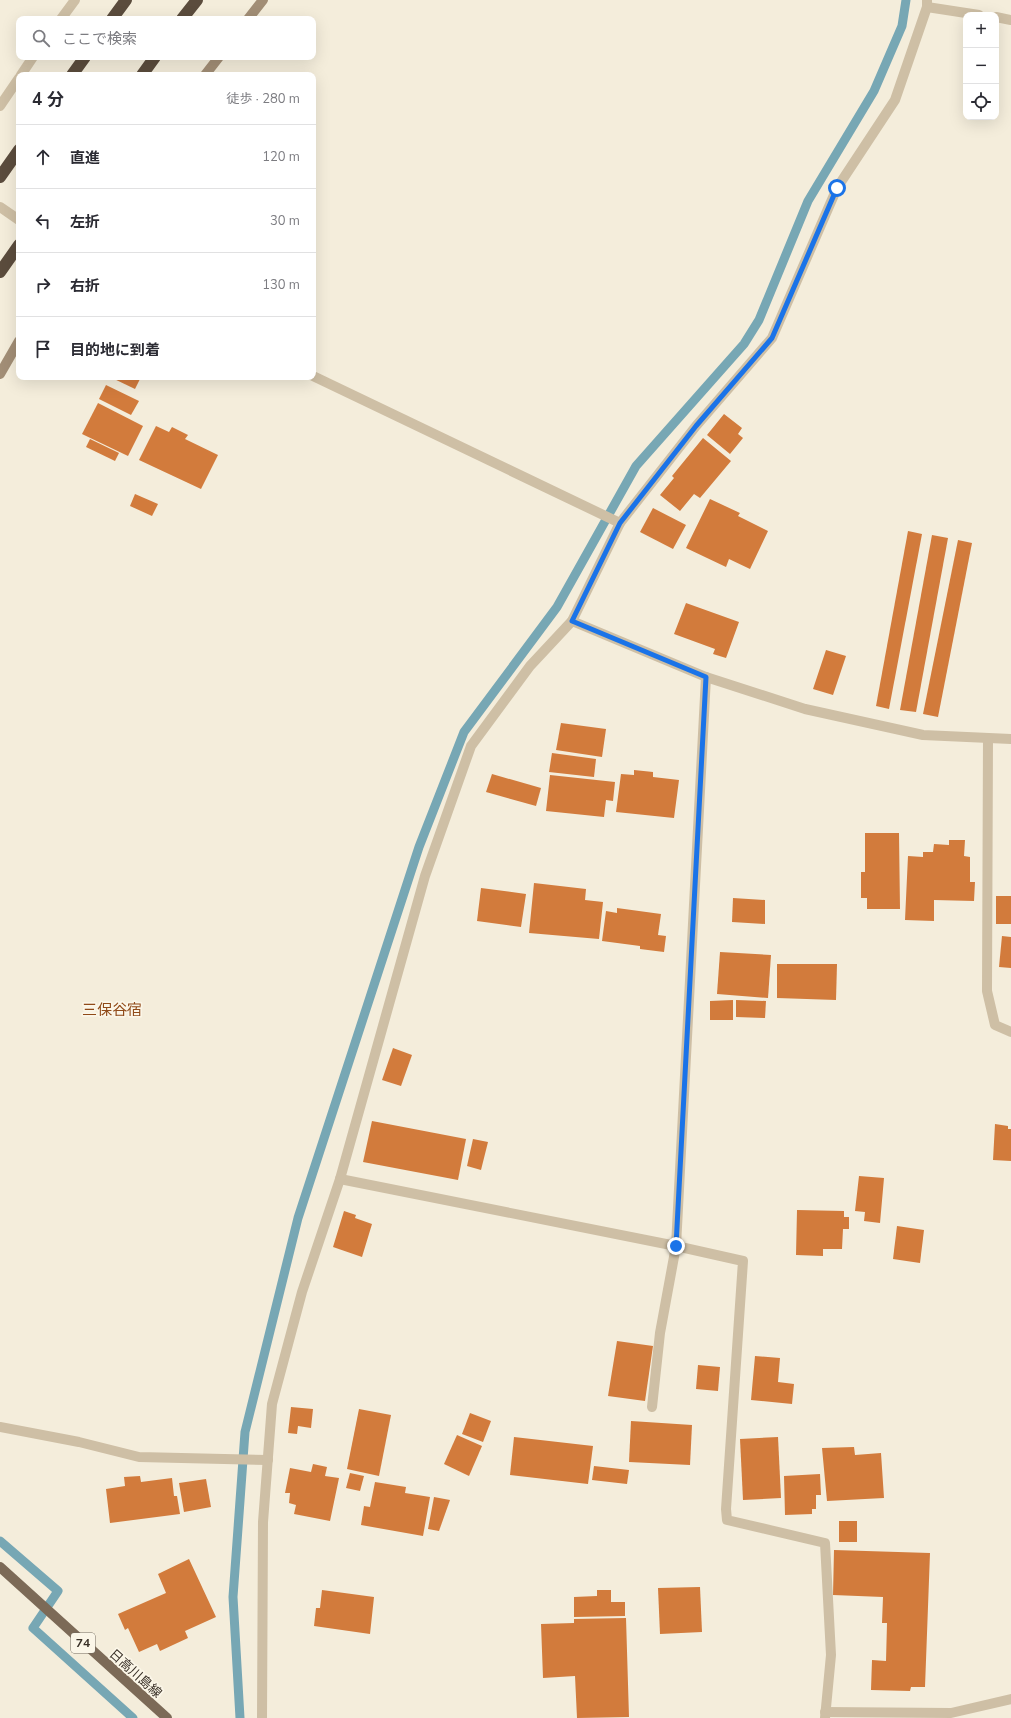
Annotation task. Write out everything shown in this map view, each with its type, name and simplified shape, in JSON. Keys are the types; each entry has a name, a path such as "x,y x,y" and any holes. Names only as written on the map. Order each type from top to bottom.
{"highway":[{"path":"114,16 126,0"},
{"path":"184,16 197,0"},
{"path":"74,72 83,60"},
{"path":"144,72 153,60"},
{"path":"0,177 16,154"},
{"path":"0,272 16,250"}],"main road":[{"name":"日高川島線","path":"0,1567 166,1718"}],"street":[{"path":"63,16 76,0"},
{"path":"250,16 263,0"},
{"path":"262,1718 263,1522 272,1404 302,1292 340,1179 425,876 471,746 530,666 572,621 620,523 696,426 772,338 837,188 895,100 927,4 965,12"},
{"path":"999,18 1011,20"},
{"path":"23,72 31,60"},
{"path":"207,72 217,60"},
{"path":"0,106 16,82"},
{"path":"0,207 16,218"},
{"path":"0,374 16,346"},
{"path":"316,377 620,523"},
{"path":"572,621 706,677 805,709 915,733 988,739 1011,739"},
{"path":"652,1407 660,1333 676,1246 706,677"},
{"path":"988,739 987,991 995,1025 1011,1032"},
{"path":"340,1179 676,1246 743,1262 726,1509 727,1520 825,1543 831,1655 825,1715 951,1712 1011,1699"},
{"path":"0,1428 79,1442 139,1457 268,1460"}],"building":[{"path":"116,380 140,380 135,389"},
{"path":"106,385 139,401 131,415 99,399"},
{"path":"98,403 143,426 128,456 82,434"},
{"path":"724,414 742,428 738,434 743,438 730,454 707,435"},
{"path":"156,426 169,432 172,427 188,435 185,439 218,455 201,489 139,460"},
{"path":"703,438 731,461 700,498 694,494 680,511 660,495 674,478 672,476"},
{"path":"90,439 119,453 115,461 86,447"},
{"path":"135,494 158,504 152,516 130,506"},
{"path":"710,499 740,513 738,516 768,531 750,569 729,559 726,567 686,548"},
{"path":"653,508 686,525 673,549 640,532"},
{"path":"908,531 922,534 889,709 876,706"},
{"path":"932,535 948,538 916,712 900,710"},
{"path":"958,540 972,543 938,717 923,714"},
{"path":"686,603 739,622 726,658 713,654 715,649 674,634"},
{"path":"826,650 846,656 833,695 813,689"},
{"path":"561,723 606,729 602,757 556,750"},
{"path":"552,753 596,759 594,777 549,772"},
{"path":"634,770 653,772 653,777 679,780 674,818 616,812 621,774 634,775"},
{"path":"492,774 541,788 536,806 486,792"},
{"path":"550,775 615,782 613,801 606,800 604,817 546,811"},
{"path":"865,833 899,833 900,909 867,909 867,898 861,898 861,872 865,872"},
{"path":"949,840 965,840 964,856 970,857 970,882 975,882 974,901 934,900 934,921 905,920 908,856 923,857 923,852 933,852 934,844 949,845"},
{"path":"534,883 586,889 585,900 603,902 599,939 529,933"},
{"path":"481,888 526,894 521,927 477,921"},
{"path":"996,896 1011,896 1011,924 996,924"},
{"path":"733,898 765,900 765,924 732,922"},
{"path":"617,908 661,914 658,935 666,936 664,952 640,949 640,946 602,941 606,911 617,913"},
{"path":"1002,936 1011,937 1011,968 999,967"},
{"path":"720,952 771,955 768,998 717,994"},
{"path":"777,964 837,964 836,1000 777,998"},
{"path":"733,1000 733,1020 710,1020 710,1001"},
{"path":"736,1000 766,1001 765,1018 736,1017"},
{"path":"393,1048 412,1055 401,1086 382,1080"},
{"path":"372,1121 466,1139 458,1180 363,1162"},
{"path":"995,1124 1008,1126 1008,1129 1011,1129 1011,1161 993,1160"},
{"path":"473,1139 488,1142 481,1170 467,1166"},
{"path":"859,1176 884,1178 880,1223 864,1221 865,1212 855,1211"},
{"path":"797,1210 844,1211 844,1217 849,1217 849,1229 843,1229 842,1249 823,1249 823,1256 796,1255"},
{"path":"344,1211 356,1215 355,1218 372,1224 362,1257 333,1247"},
{"path":"897,1226 924,1230 920,1263 893,1259"},
{"path":"617,1341 653,1346 645,1401 608,1396"},
{"path":"755,1356 780,1358 778,1382 794,1384 792,1404 751,1400"},
{"path":"698,1365 720,1367 718,1391 696,1389"},
{"path":"291,1407 313,1409 311,1428 298,1426 297,1434 288,1433"},
{"path":"359,1409 391,1415 379,1476 347,1469"},
{"path":"470,1413 491,1421 483,1442 462,1434"},
{"path":"631,1421 692,1425 690,1465 629,1462"},
{"path":"457,1435 482,1446 469,1476 444,1464"},
{"path":"514,1437 593,1446 588,1484 510,1475"},
{"path":"778,1437 781,1498 743,1500 740,1439"},
{"path":"854,1447 855,1455 881,1453 884,1498 827,1501 822,1448"},
{"path":"313,1464 327,1467 325,1476 339,1478 330,1521 294,1514 296,1505 289,1503 290,1493 285,1493 290,1468 311,1472"},
{"path":"594,1466 629,1470 627,1484 592,1480"},
{"path":"350,1473 364,1476 360,1491 346,1488"},
{"path":"820,1474 821,1495 816,1495 816,1509 812,1509 812,1514 785,1515 784,1476"},
{"path":"140,1476 141,1482 172,1478 174,1496 177,1496 180,1514 110,1523 106,1489 125,1486 124,1477"},
{"path":"206,1479 211,1507 184,1512 179,1483"},
{"path":"375,1482 406,1487 405,1493 430,1497 423,1536 361,1525 364,1506 370,1507"},
{"path":"434,1497 450,1500 439,1531 428,1529"},
{"path":"839,1521 857,1521 857,1542 839,1542"},
{"path":"834,1550 930,1553 925,1687 911,1687 910,1691 871,1690 872,1660 886,1661 887,1623 882,1623 883,1597 833,1595"},
{"path":"189,1559 216,1617 185,1631 188,1638 160,1651 157,1644 139,1652 128,1628 125,1630 118,1614 166,1593 158,1574"},
{"path":"700,1587 702,1632 660,1634 658,1588"},
{"path":"322,1590 374,1597 370,1634 314,1626 316,1608 320,1608"},
{"path":"597,1590 611,1590 611,1602 625,1602 625,1616 574,1617 574,1597 597,1596"},
{"path":"626,1618 629,1717 577,1718 575,1676 543,1678 541,1624 574,1623 574,1619"}],"waterway":[{"path":"240,1718 233,1597 245,1432 298,1218 419,847 464,732 557,607 636,466 744,344 759,320 808,201 874,91 902,26 906,0"},
{"path":"0,1541 58,1591 33,1628 133,1718"}],"district":[{"name":"三保谷宿","path":"112,1010"}],"route":[{"path":"676,1246 706,677 572,621 620,523 696,426 772,338 837,188"}]}
